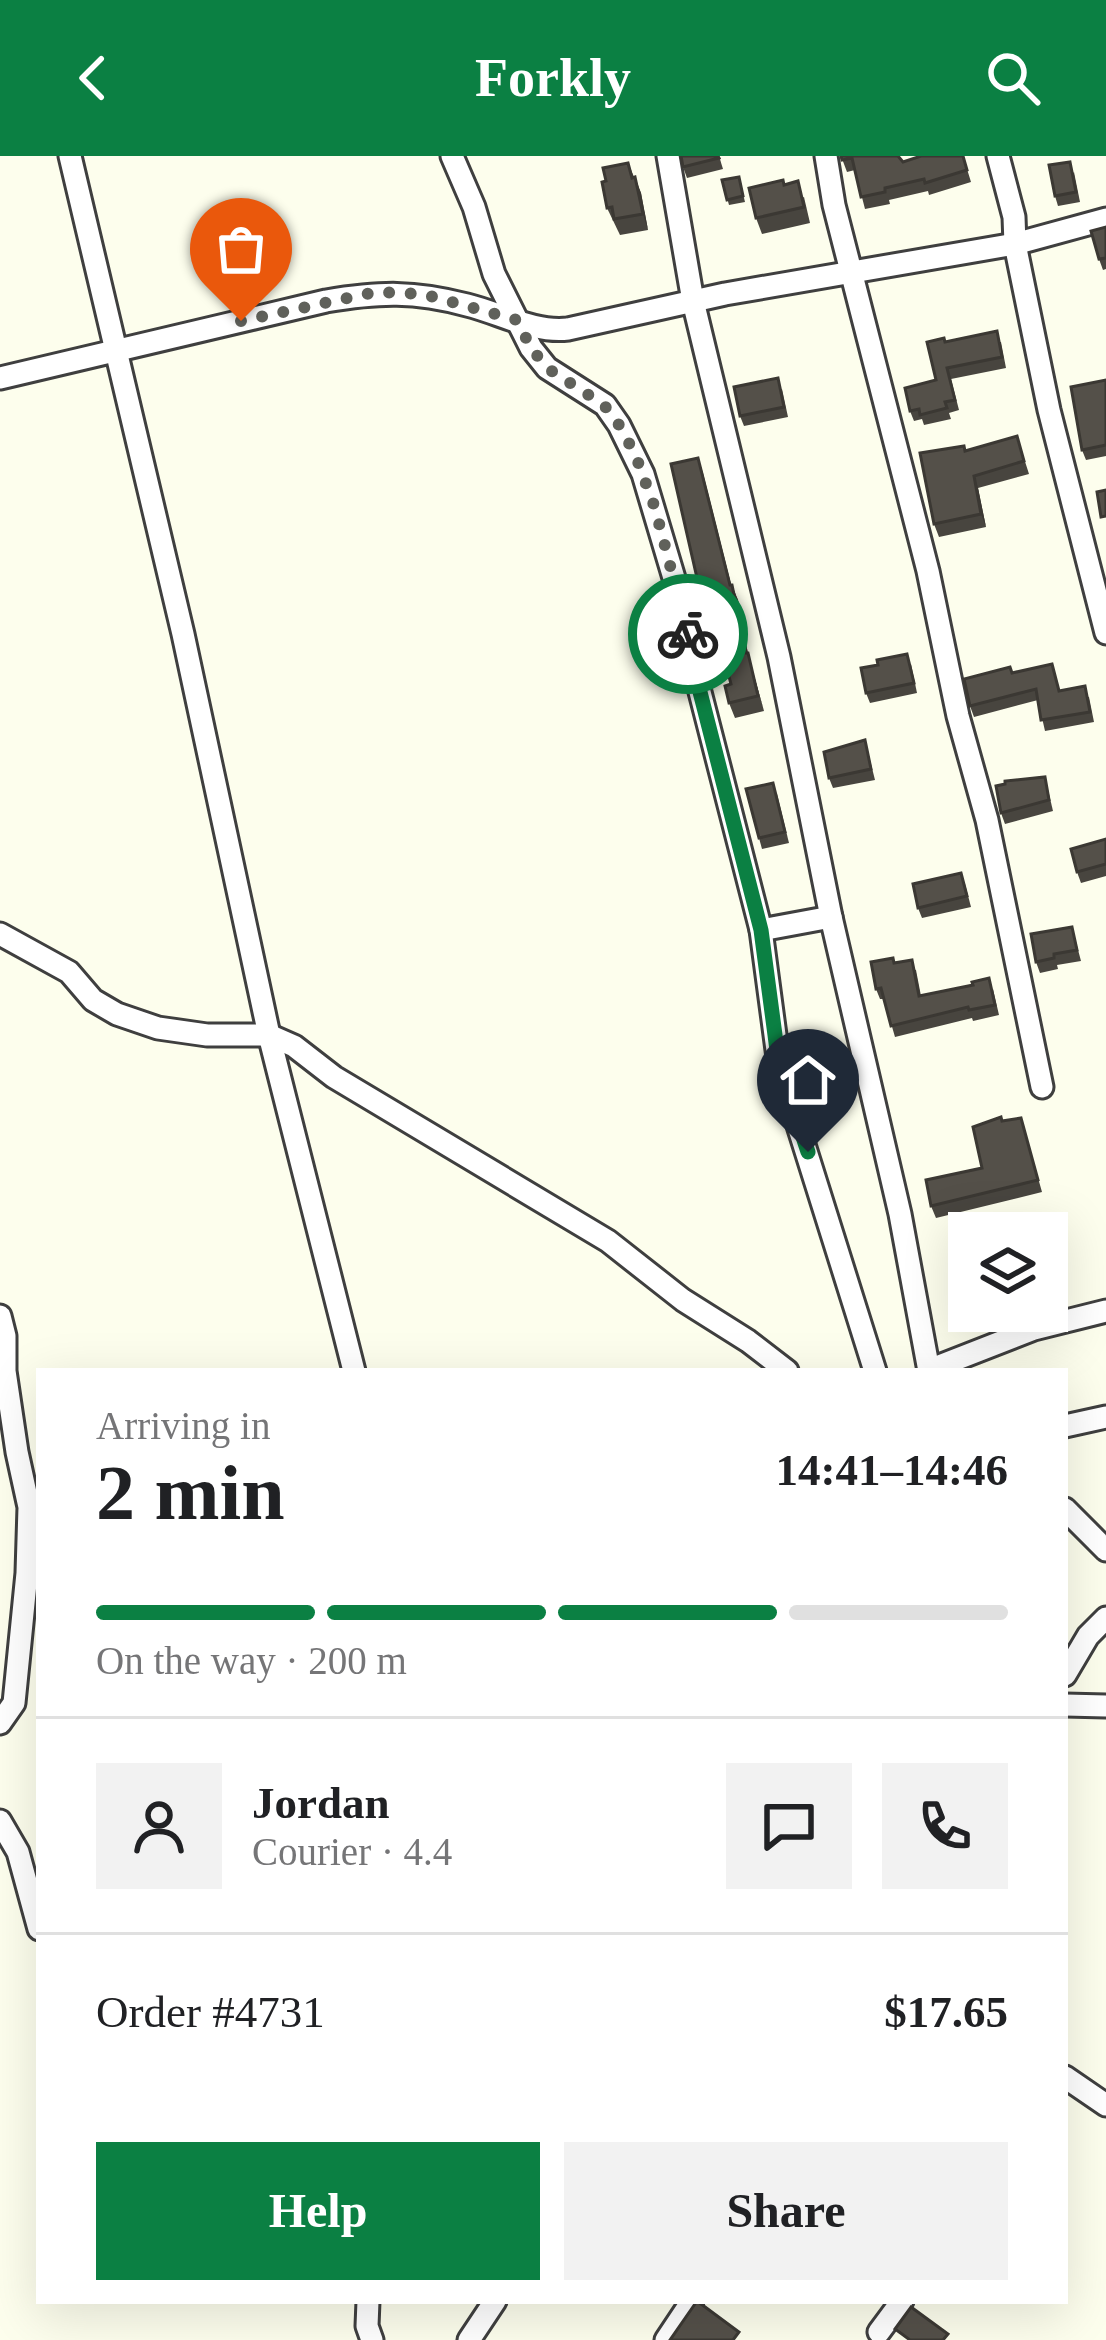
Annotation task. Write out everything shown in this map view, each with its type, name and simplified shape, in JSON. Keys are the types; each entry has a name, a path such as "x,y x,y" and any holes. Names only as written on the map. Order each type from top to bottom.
{"street":[{"path":"70,156 183,634 269,1034 353,1368"},
{"path":"452,156 474,207 494,274 531,348 547,368 604,405 643,474 682,605 761,930 779,1065 874,1368"},
{"path":"668,156 693,302 779,657 831,917 886,1145 929,1368"},
{"path":"826,156 834,205 987,820 1042,1087"},
{"path":"998,156 1014,217 1015,244 1049,410 1106,632"},
{"path":"0,378 376,292 423,294 550,331 1015,244 1106,219"},
{"path":"761,930 831,917"},
{"path":"0,934 69,972 93,1000 117,1014 158,1028 206,1035 269,1034 294,1046 334,1077 608,1241 683,1300 783,1368"},
{"path":"934,1368 1034,1330 1106,1311"},
{"path":"0,1316 29,1508 14,1703 0,1723"},
{"path":"1068,1425 1106,1417"},
{"path":"1068,1512 1106,1550"},
{"path":"1068,1670 1088,1636 1106,1618"},
{"path":"1068,1706 1106,1706"},
{"path":"0,1821 18,1852 36,1918"},
{"path":"1068,2079 1106,2105"},
{"path":"368,2304 371,2340"},
{"path":"470,2340 493,2304"},
{"path":"666,2340 690,2304"},
{"path":"879,2332 900,2304"}],"building":[{"path":"681,156 718,156 719,158 683,167"},
{"path":"841,156 898,156 903,162 921,156 963,156 967,170 861,197 852,158 842,160"},
{"path":"1070,162 1076,192 1055,196 1049,165"},
{"path":"628,163 643,214 614,219 612,207 607,208 603,168"},
{"path":"739,177 743,196 727,200 722,180"},
{"path":"783,180 784,185 798,181 804,207 756,218 749,188"},
{"path":"1106,227 1106,258 1099,259 1091,231"},
{"path":"997,331 1002,357 947,368 955,400 945,402 947,408 920,415 919,409 910,411 905,388 936,380 927,342"},
{"path":"778,378 784,407 740,416 734,387"},
{"path":"1106,380 1106,445 1082,450 1071,387"},
{"path":"1017,436 1024,461 974,476 981,514 934,524 920,453 964,446 965,451"},
{"path":"698,458 758,696 729,703 725,686 731,684 719,638 710,635 671,464"},
{"path":"1106,490 1106,516 1101,517 1097,492"},
{"path":"907,654 914,683 866,693 861,668"},
{"path":"1052,664 1059,691 1085,686 1090,712 1041,720 1036,689 970,706 964,679 1010,667 1012,673"},
{"path":"865,740 871,769 829,778 824,752"},
{"path":"1045,777 1049,800 1001,813 996,786"},
{"path":"773,783 785,832 759,838 746,789"},
{"path":"1106,839 1106,864 1077,872 1071,849"},
{"path":"961,873 967,896 918,908 913,884"},
{"path":"1072,927 1077,950 1036,962 1031,934"},
{"path":"893,958 894,963 912,960 919,996 989,978 995,1005 891,1026 871,962"},
{"path":"1001,1117 1002,1121 1021,1118 1038,1180 931,1206 926,1180 982,1168 973,1127"},
{"path":"695,2304 739,2332 733,2340 670,2340"},
{"path":"911,2307 948,2334 943,2340 910,2340 895,2329"}],"way so far":[{"path":"241,321 376,292 423,294 517,320 547,368 604,405 635,454 655,508 688,634"}],"route":[{"path":"688,634 761,930 779,1065 808,1152"}]}
